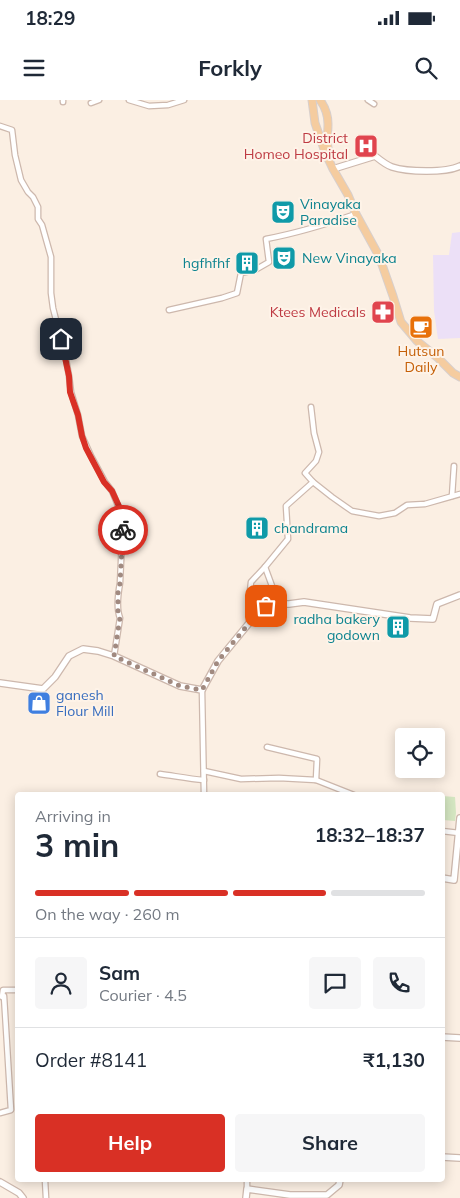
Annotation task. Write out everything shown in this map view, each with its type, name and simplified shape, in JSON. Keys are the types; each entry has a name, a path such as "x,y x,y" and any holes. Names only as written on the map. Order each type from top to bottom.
{"main road":[{"path":"312,100 315,123 325,152 379,256 401,322 417,341 460,377"},
{"path":"320,100 328,122 327,148 333,169"}],"street":[{"path":"91,103 99,100"},
{"path":"129,100 148,106 168,106 184,100"},
{"path":"368,100 374,104"},
{"path":"0,126 12,130 21,180 38,207 38,218 42,224 51,257 53,308 66,359 70,392 78,415 82,436 86,448 104,482 112,491 123,518 118,593 118,614 120,618 114,656"},
{"path":"333,169 375,156 391,167 406,169 429,171 454,169 460,166"},
{"path":"169,310 237,293 241,273 255,270 269,262 266,239 313,229 356,214"},
{"path":"311,408 314,433 319,452 316,461 305,472 313,482 332,498 352,511 378,516 394,513 407,505 425,504 460,494"},
{"path":"452,496 454,466"},
{"path":"266,606 250,590 251,582 288,539 286,506 313,482"},
{"path":"265,567 272,586 273,604"},
{"path":"204,792 202,690 218,661 259,611 273,604 304,602 410,618 432,619 437,604 460,595"},
{"path":"0,683 43,689 55,677 69,656 83,650 98,651 114,656 180,686 202,690"},
{"path":"267,747 317,759 316,780"},
{"path":"204,771 242,779 316,780 346,792"},
{"path":"160,774 204,780"},
{"path":"445,878 454,880 460,818"},
{"path":"445,831 459,833"},
{"path":"0,1113 11,1110 4,996 2,997 3,990 15,990"},
{"path":"445,1037 460,1038"},
{"path":"445,1157 460,1158"},
{"path":"0,1182 19,1193 23,1198"},
{"path":"45,1182 46,1198"},
{"path":"246,1198 247,1182"},
{"path":"247,1188 290,1195 327,1195 339,1185 340,1182"}],"shaded area":[{"path":"460,232 460,338 438,339 434,311 433,255 449,255 452,233"}],"green space":[{"path":"445,796 455,797 455,821 445,820"}],"way so far":[{"path":"123,530 118,593 118,614 120,618 114,656 180,686 202,690 218,661 259,611 266,606"}],"place":[{"name":"District Homeo Hospital","path":"366,146"},
{"name":"Vinayaka Paradise","path":"283,212"},
{"name":"New Vinayaka","path":"284,258"},
{"name":"hgfhfhf","path":"247,263"},
{"name":"Ktees Medicals","path":"383,312"},
{"name":"Hutsun Daily","path":"421,327"},
{"name":"chandrama","path":"257,528"},
{"name":"radha bakery godown","path":"398,627"},
{"name":"ganesh Flour Mill","path":"39,703"}],"route":[{"path":"61,339 69,376 70,392 78,415 82,436 86,448 104,482 112,491 123,515 123,530"}]}
